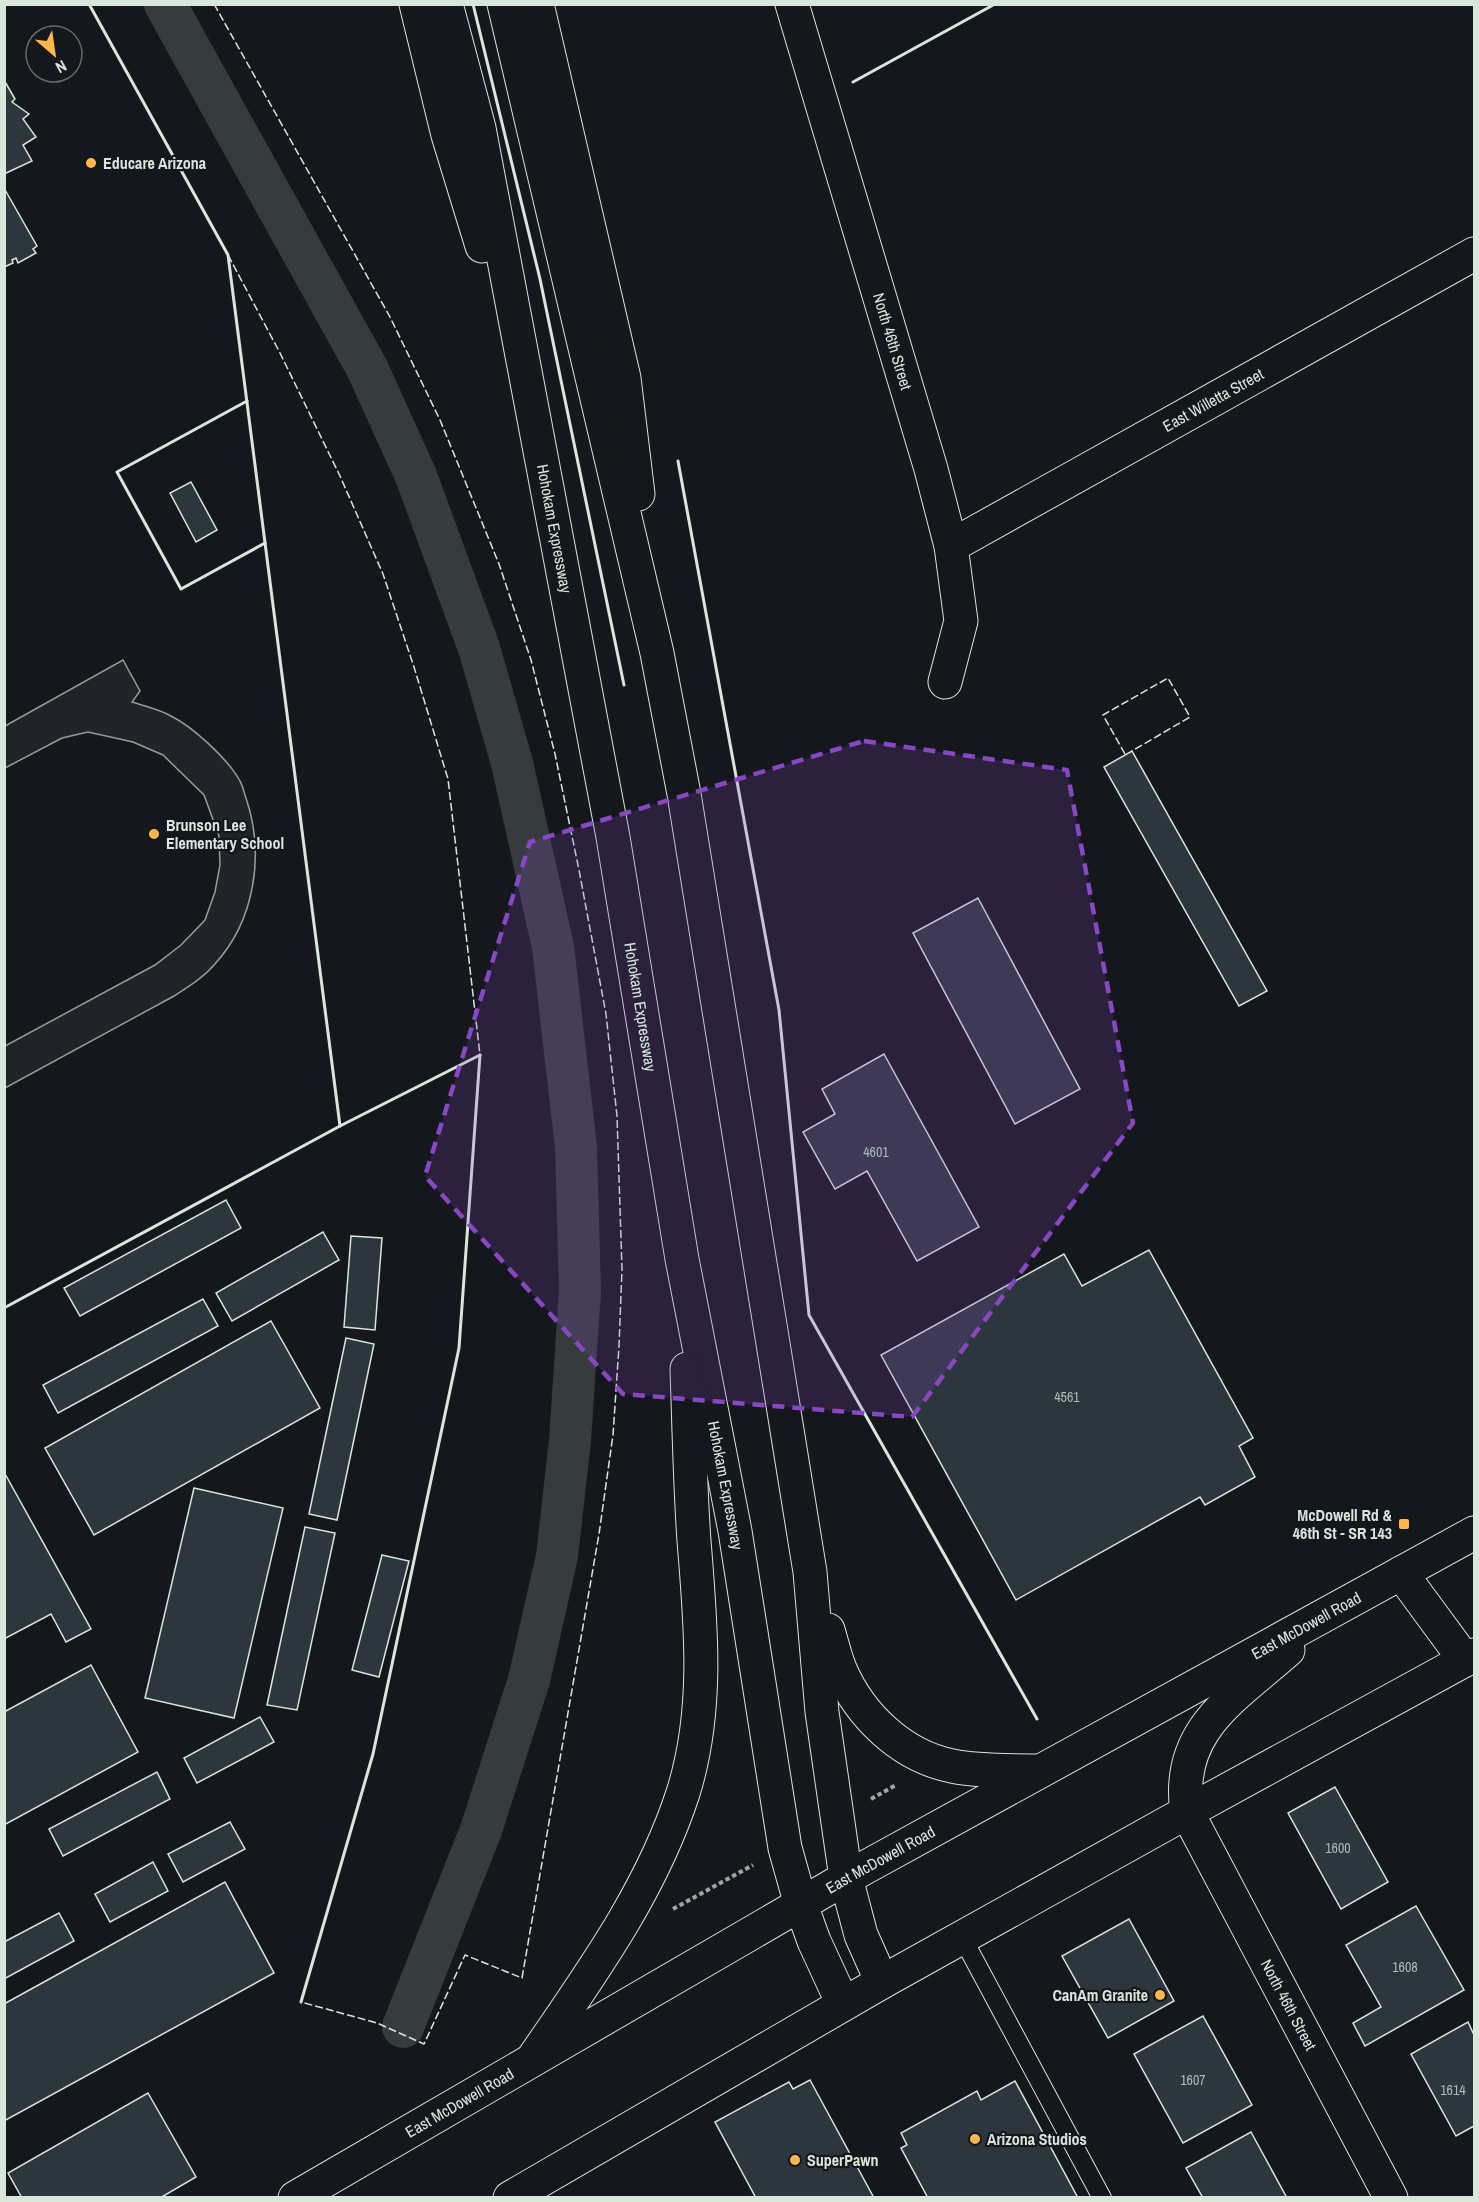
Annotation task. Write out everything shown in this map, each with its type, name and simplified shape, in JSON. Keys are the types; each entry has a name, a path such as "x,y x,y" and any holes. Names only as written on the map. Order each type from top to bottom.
{"main road":[{"path":"416,4 448,135 532,411"},
{"name":"Hohokam Expressway","path":"446,4 478,128 613,837 682,1259 735,1532 785,1848 814,1941 843,2004"},
{"path":"504,4 657,654 706,923 810,1572 822,1712 846,1878 861,1935 882,1982"},
{"path":"537,4 624,378 657,654"},
{"name":"North 46th Street","path":"792,4 928,458 951,546 961,621 945,682"},
{"name":"East Willetta Street","path":"951,546 1474,254"},
{"path":"532,2060 612,1941 648,1878 670,1830 684,1790 693,1745 700,1700 702,1652 694,1539 682,1259"},
{"name":"East McDowell Road","path":"295,2198 846,1878 1474,1533"},
{"path":"810,1572 840,1670 870,1715 894,1740 913,1753 952,1767 1040,1771"},
{"path":"510,2198 962,1937 1470,1658 1401,1574"},
{"path":"1186,1812 1184,1792 1186,1769 1192,1750 1212,1718 1332,1611"},
{"name":"North 46th Street","path":"1186,1812 1391,2198"}],"lane":[{"path":"962,1937 1102,2198"}],"path":[{"path":"870,1799 900,1782"},
{"path":"669,1912 756,1864"}],"highlighted area":[{"path":"864,741 1067,770 1133,1123 912,1417 623,1394 425,1176 530,842"}],"shaded area":[{"path":"123,660 140,691 132,702 180,721 219,754 241,783 252,819 255,842 255,864 247,908 228,947 210,970 195,982 174,996 5,1088 5,1046 155,965 181,945 205,920 215,892 220,865 219,836 204,795 163,755 133,742 88,732 62,738 5,768 5,726"}],"building":[{"path":"4,80 15,99 12,102 29,114 23,119 36,137 23,145 32,161 4,174"},
{"path":"4,188 37,246 33,249 36,253 18,263 16,258 12,260 13,263 4,267"},
{"path":"191,482 217,530 196,542 170,493"},
{"path":"1132,751 1267,991 1239,1006 1104,767"},
{"path":"978,898 1080,1089 1015,1124 913,933"},
{"path":"884,1054 979,1227 917,1261 867,1171 835,1189 803,1132 835,1114 822,1089"},
{"path":"226,1200 241,1228 80,1316 64,1288"},
{"path":"323,1232 339,1260 232,1321 216,1293"},
{"path":"351,1236 382,1238 375,1330 344,1327"},
{"path":"1149,1250 1253,1438 1239,1446 1255,1477 1205,1505 1200,1497 1016,1600 881,1355 1064,1254 1082,1286"},
{"path":"203,1299 218,1326 58,1413 43,1385"},
{"path":"271,1321 320,1408 94,1535 45,1448"},
{"path":"346,1338 374,1344 337,1520 309,1514"},
{"path":"4,1472 91,1629 66,1642 51,1614 4,1639"},
{"path":"194,1488 283,1508 234,1718 145,1698"},
{"path":"305,1527 335,1533 297,1710 267,1705"},
{"path":"382,1555 409,1561 379,1677 352,1670"},
{"path":"91,1665 138,1752 4,1825 4,1712"},
{"path":"260,1717 274,1742 197,1783 184,1758"},
{"path":"157,1772 170,1799 63,1856 49,1829"},
{"path":"1335,1787 1388,1882 1341,1909 1288,1813"},
{"path":"230,1822 245,1849 183,1882 168,1854"},
{"path":"153,1862 168,1891 110,1922 95,1894"},
{"path":"225,1882 274,1973 4,2121 4,2004"},
{"path":"1416,1906 1464,1990 1365,2046 1353,2023 1381,2007 1346,1945"},
{"path":"59,1913 74,1941 4,1979 4,1942"},
{"path":"1129,1919 1174,2001 1108,2038 1062,1956"},
{"path":"1203,2016 1252,2105 1183,2143 1134,2054"},
{"path":"1468,2022 1474,2035 1474,2126 1456,2136 1411,2054"},
{"name":"SuperPawn","path":"810,2080 874,2198 756,2198 715,2122 789,2082 793,2089"},
{"name":"Arizona Studios","path":"1015,2081 1078,2198 928,2198 901,2148 907,2145 901,2133 977,2091 981,2100"},
{"path":"148,2093 196,2177 160,2198 22,2198 8,2173"},
{"path":"1251,2132 1287,2198 1203,2198 1186,2168"}],"waterway":[{"path":"165,4 367,368 416,476 479,648 512,763 553,947 576,1147 580,1291 570,1440 557,1556 529,1680 481,1830 403,2027"}],"fence":[{"path":"214,4 390,317 440,420 499,564 531,660 555,754 606,1014 617,1116 622,1269 613,1435 599,1534 522,1978 465,1955 424,2044 377,2023 301,2002"},
{"path":"228,255 280,353 340,476 383,574 414,667 448,779 480,1055"},
{"path":"1125,754 1103,715 1168,678 1190,717 1132,751"}],"wall":[{"path":"89,4 228,255 340,1126"},
{"path":"473,4 540,279 624,685"},
{"path":"853,82 995,4"},
{"path":"247,401 117,472 181,589 265,543"},
{"path":"678,461 779,1010 809,1315 1037,1719"},
{"path":"4,1308 340,1126 480,1055"},
{"path":"301,2002 373,1754 459,1348 480,1055"}],"place":[{"name":"Educare Arizona","path":"91,163"},
{"name":"Brunson Lee Elementary School","path":"154,834"},
{"name":"McDowell Rd & 46th St - SR 143","path":"1404,1524"},
{"name":"CanAm Granite","path":"1160,1995"},
{"name":"Arizona Studios","path":"975,2139"},
{"name":"SuperPawn","path":"795,2160"}]}
